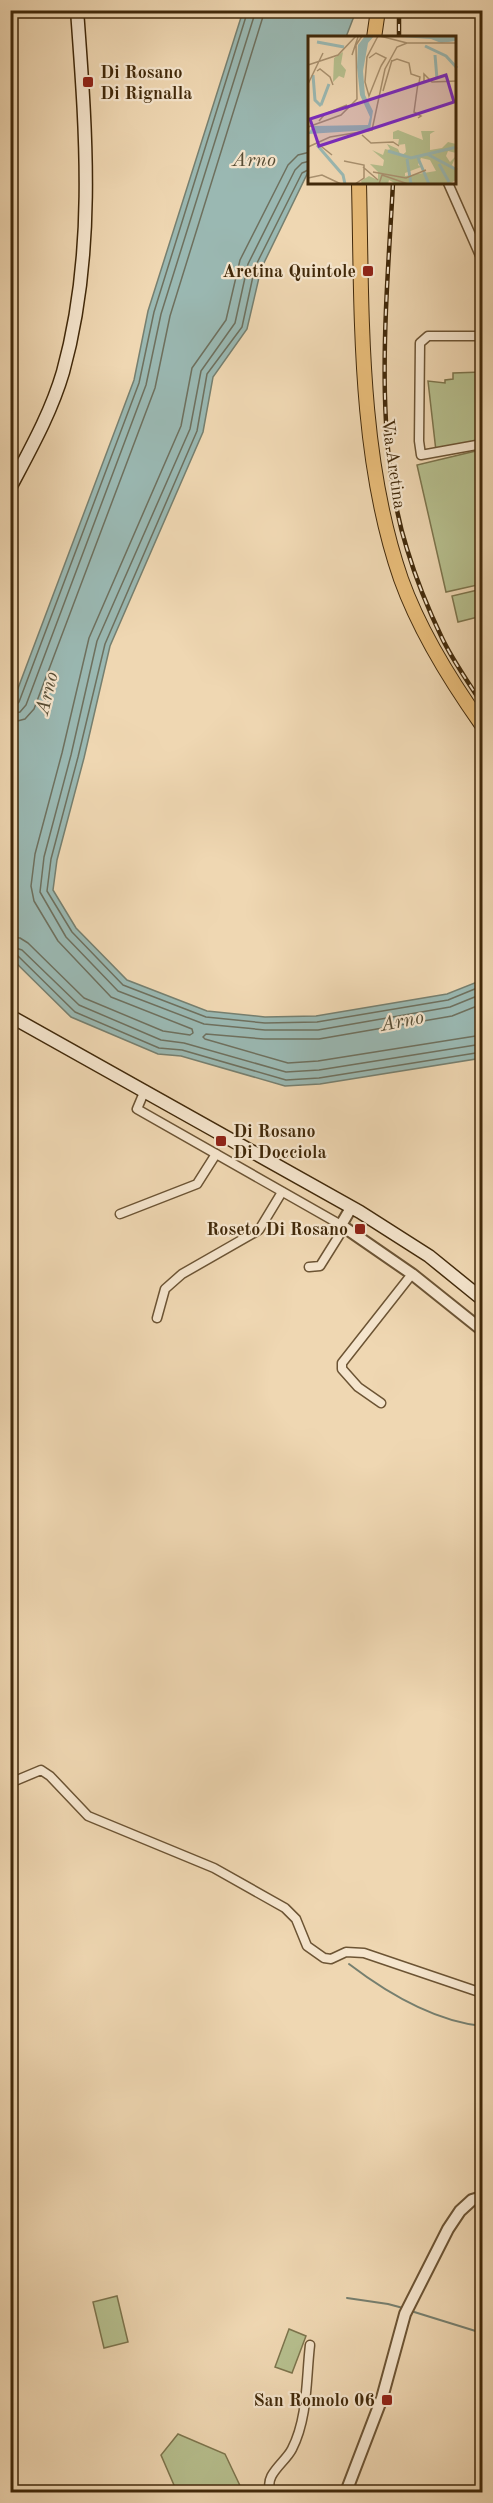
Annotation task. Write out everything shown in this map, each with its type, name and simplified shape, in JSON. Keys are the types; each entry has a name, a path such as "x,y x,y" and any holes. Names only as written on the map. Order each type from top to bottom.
{"main road":[{"path":"10,488 39,435 63,372 81,270 87,173 76,10"},
{"path":"374,36 378,10"},
{"name":"Via Aretina","path":"359,184 363,347 372,444 388,537 414,611 454,685 483,725"},
{"path":"10,1016 351,1208 429,1256 483,1299"}],"street":[{"path":"448,184 483,260"},
{"path":"483,336 428,336 420,343 419,441 421,455 483,444"},
{"path":"145,1090 137,1109 341,1226 412,1274 483,1330"},
{"path":"120,1214 197,1184 216,1154"},
{"path":"157,1318 165,1289 182,1274 259,1230 282,1192"},
{"path":"309,1268 320,1266 340,1234 341,1226 351,1208"},
{"path":"381,1403 358,1387 342,1369 342,1363 412,1274"},
{"path":"10,1783 41,1770 50,1776 88,1816 214,1868 285,1908 296,1919 308,1946 324,1958 330,1959 346,1952 364,1953 483,1993"},
{"path":"346,2493 382,2398 405,2314 448,2229 460,2211 472,2200 483,2197"},
{"path":"271,2493 268,2487 271,2477 291,2451 301,2427 310,2345"}],"green space":[{"path":"482,372 482,442 436,451 428,381 445,383 445,380 453,379 453,373"},
{"path":"480,450 482,459 482,584 446,592 417,465"},
{"path":"482,589 482,616 458,622 452,596"},
{"path":"117,2296 128,2342 104,2348 93,2302"},
{"path":"289,2329 306,2336 292,2373 275,2367"},
{"path":"178,2434 225,2454 243,2492 177,2492 161,2455"}],"water":[{"name":"Arno","path":"243,11 356,11 346,36 308,36 308,172 261,269 247,329 213,377 203,432 110,646 57,860 53,890 76,928 127,980 207,1011 265,1017 316,1016 447,994 482,980 482,1058 320,1084 285,1086 181,1056 158,1054 71,1017 10,957 11,707 134,380 148,311"}],"waterway":[{"path":"349,1964 395,1995 429,2012 482,2026"},
{"path":"347,2298 403,2308"},
{"path":"411,2311 482,2333"}],"railway":[{"path":"399,10 399,36"},
{"path":"393,184 385,368 389,462 396,506 407,549 432,617 451,655 482,704"}],"place":[{"name":"Di Rosano Di Rignalla","path":"88,82"},
{"name":"Aretina Quintole","path":"368,271"},
{"name":"Di Rosano Di Docciola","path":"221,1141"},
{"name":"Roseto Di Rosano","path":"360,1229"},
{"name":"San Romolo 06","path":"387,2400"}]}
